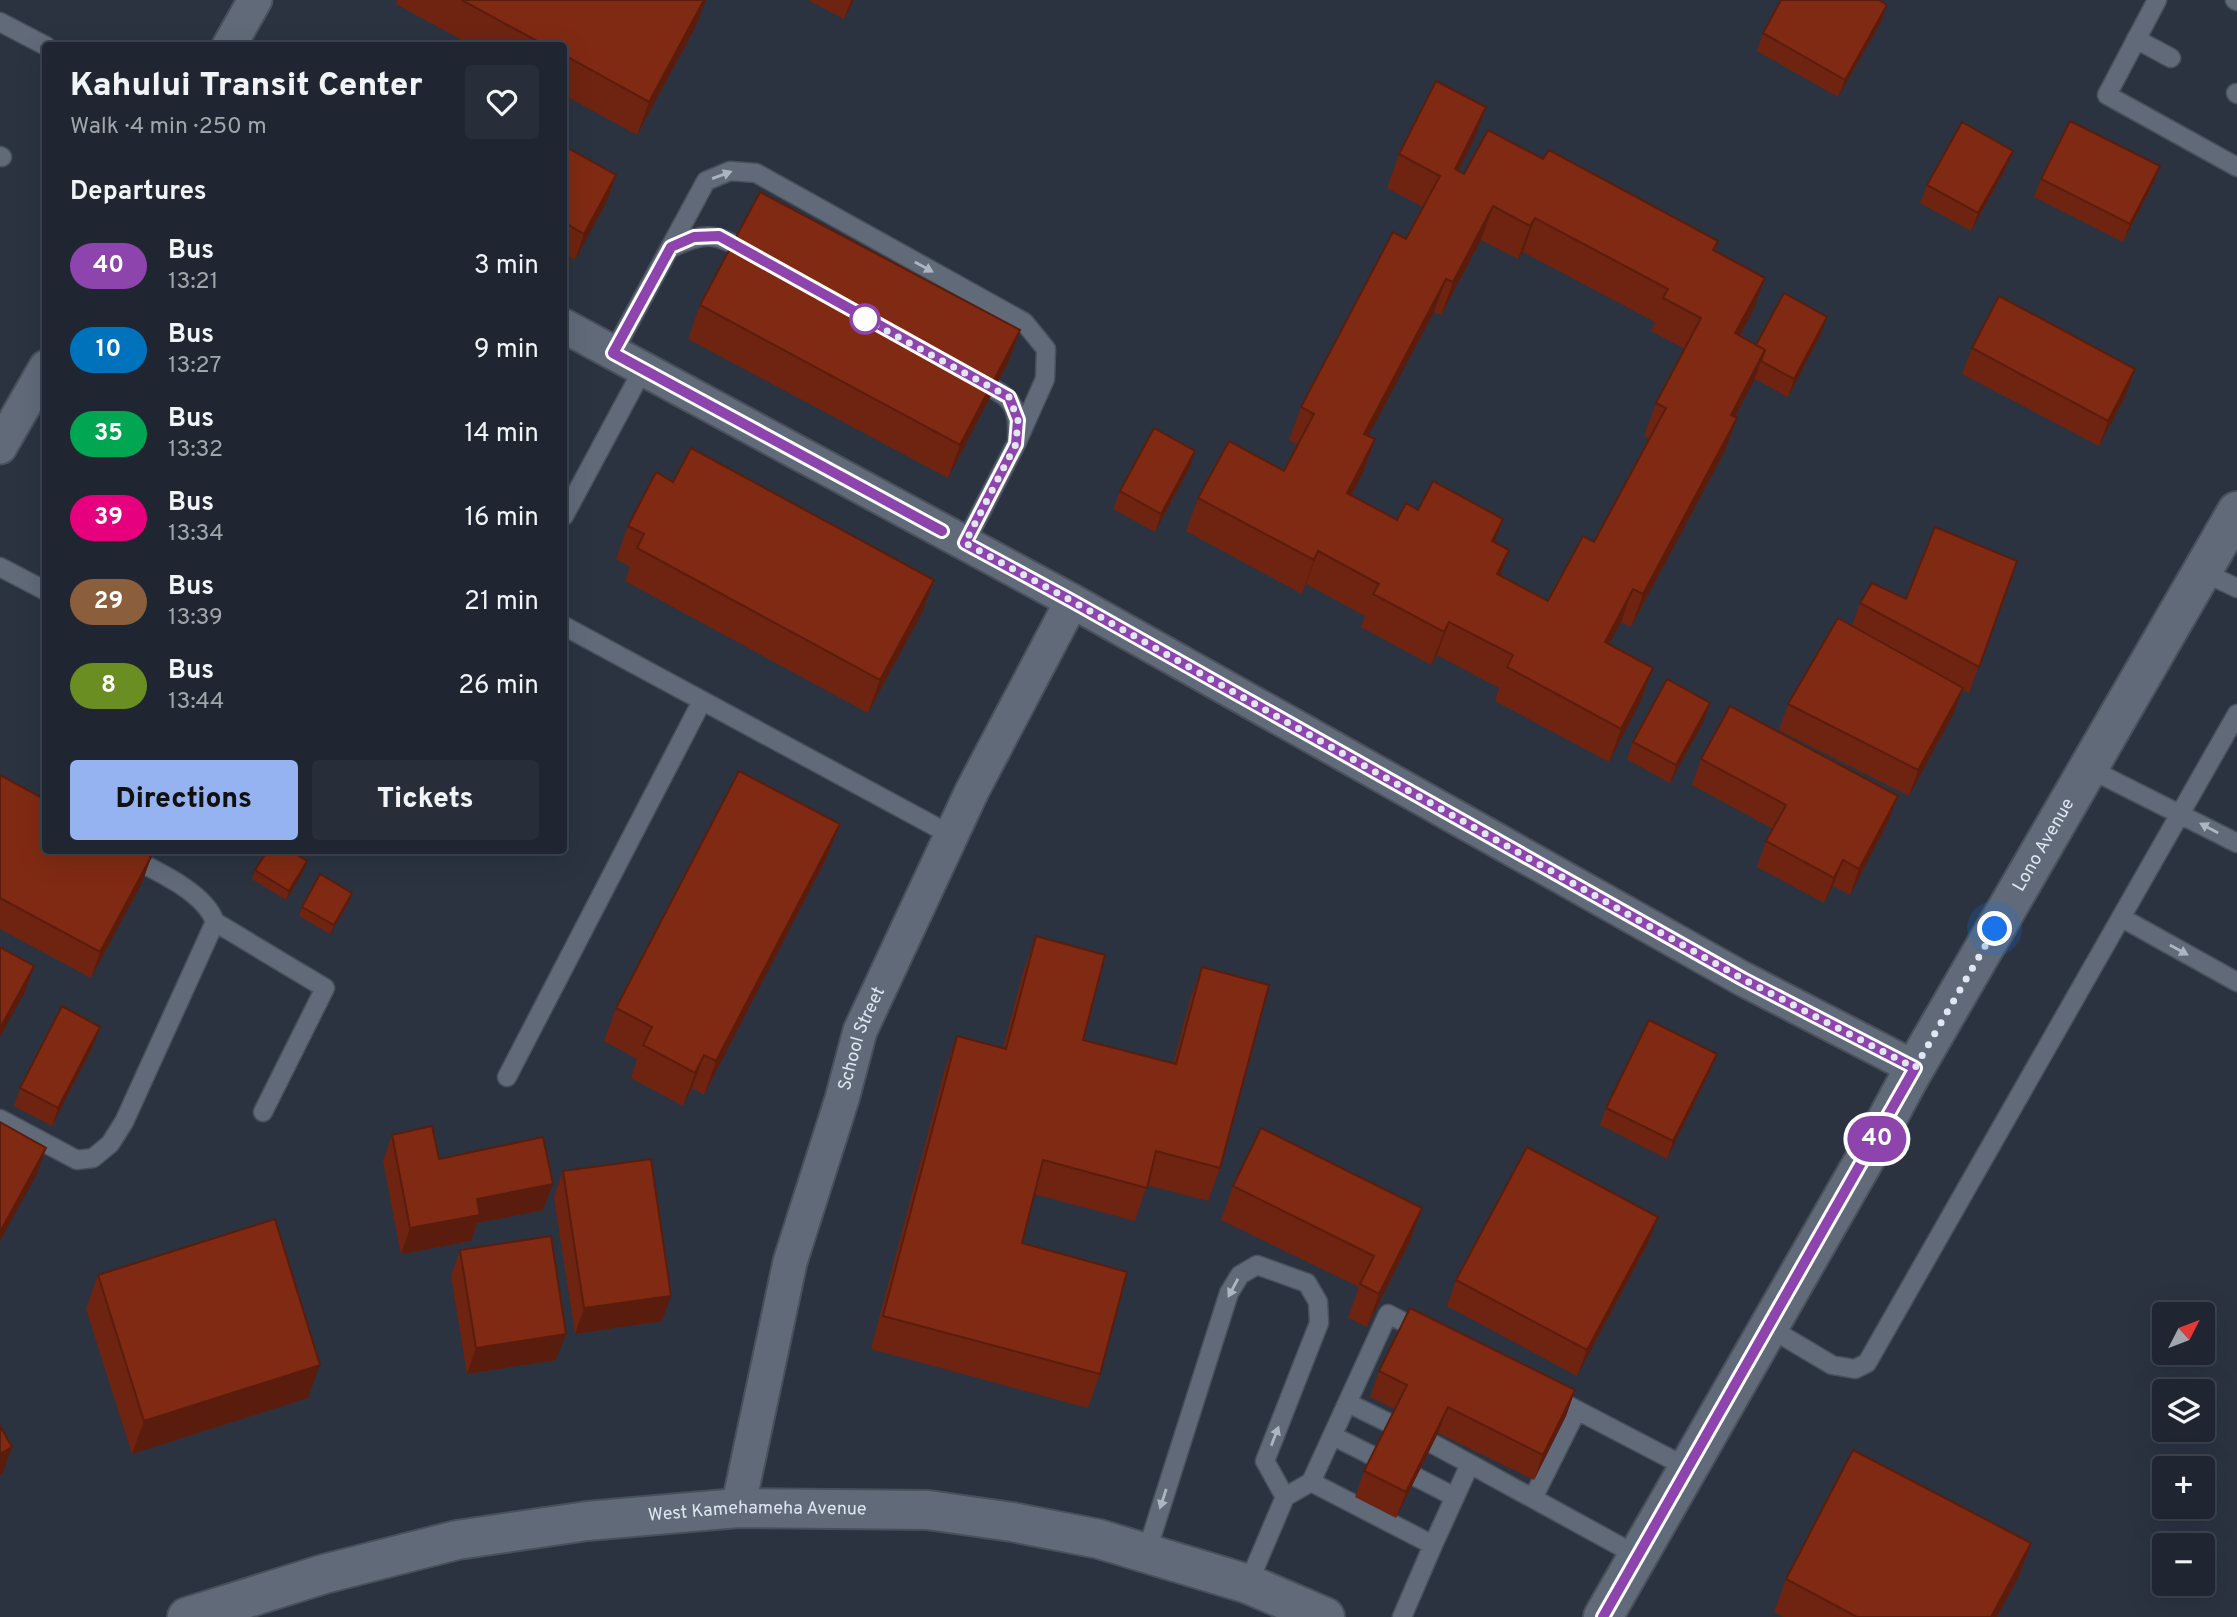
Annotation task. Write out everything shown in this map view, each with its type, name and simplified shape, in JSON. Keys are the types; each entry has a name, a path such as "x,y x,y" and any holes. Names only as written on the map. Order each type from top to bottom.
{"street":[{"path":"231,42 255,0"},
{"path":"567,328 1072,601 1743,979 1915,1068"},
{"path":"0,447 42,374"},
{"name":"Lono Avenue","path":"1604,1617 1915,1068 2237,510"},
{"name":"School Street","path":"738,1508 790,1262 842,1100 860,1031 951,835 1072,601"},
{"name":"West Kamehameha Avenue","path":"187,1617 324,1574 457,1540 587,1521 738,1508 928,1510 1012,1522 1099,1539 1248,1584 1325,1617"}],"lane":[{"path":"2157,0 2107,95 2237,167"},
{"path":"0,22 42,44"},
{"path":"2136,39 2171,58"},
{"path":"613,353 706,181 730,171 757,173 1024,322 1046,349 1045,379 1016,444 965,543"},
{"path":"671,247 694,237 719,236 764,261"},
{"path":"567,510 643,369"},
{"path":"961,371 1009,397 1018,420 1016,444"},
{"path":"0,567 42,589"},
{"path":"2201,570 2237,588"},
{"path":"567,628 951,835"},
{"path":"507,1077 702,701"},
{"path":"1768,1327 1832,1365 1855,1369 1867,1363 2237,715"},
{"path":"2088,768 2237,843"},
{"path":"122,854 199,897 211,911 215,922 325,988 263,1112"},
{"path":"2122,918 2237,982"},
{"path":"0,1119 77,1160 93,1158 110,1144 124,1122 215,922"},
{"path":"1146,1554 1229,1293 1240,1275 1257,1265 1307,1283 1318,1302 1319,1323 1265,1461 1285,1497"},
{"path":"1248,1584 1285,1497 1311,1482 1388,1314 1435,1338"},
{"path":"1530,1386 1688,1468"},
{"path":"1348,1403 1391,1424"},
{"path":"1533,1498 1577,1410"},
{"path":"1333,1436 1374,1457"},
{"path":"1433,1444 1638,1556"},
{"path":"1402,1617 1470,1464"},
{"path":"1416,1477 1455,1497"},
{"path":"1311,1482 1433,1545"}],"building":[{"path":"462,0 704,0 649,102 567,57 567,42 539,42"},
{"path":"1781,0 1879,0 1887,5 1845,80 1763,33"},
{"path":"1436,81 1486,107 1455,169 1464,174 1488,130 1543,159 1549,150 1718,241 1713,250 1765,278 1735,333 1765,350 1731,415 1737,418 1643,594 1633,589 1605,642 1653,668 1621,729 1507,667 1513,655 1449,622 1444,632 1373,594 1379,584 1318,551 1314,560 1198,498 1229,441 1284,471 1314,414 1301,407 1393,232 1406,239 1440,176 1399,154","holes":["1493,206 1530,226 1535,218 1668,289 1663,298 1701,318 1656,403 1666,408 1594,542 1583,536 1548,601 1497,574 1509,550 1492,541 1503,519 1433,481 1418,510 1406,503 1397,520 1347,493 1375,439 1364,434 1446,279 1453,282"]},
{"path":"2070,121 2160,166 2130,224 2041,179"},
{"path":"1962,122 2013,151 1978,213 1927,185"},
{"path":"567,148 616,175 584,234 567,224"},
{"path":"760,192 1020,330 960,445 700,305"},
{"path":"1784,293 1827,317 1794,379 1761,361 1765,350 1756,345"},
{"path":"1999,296 2135,369 2108,421 1972,348"},
{"path":"1154,428 1195,451 1161,514 1120,491"},
{"path":"691,448 934,580 880,680 637,548 644,534 628,526 656,472 673,482"},
{"path":"1935,527 2017,561 1979,667 1860,603 1872,583 1906,599"},
{"path":"1838,618 1963,688 1918,770 1788,704"},
{"path":"1667,679 1710,703 1676,765 1633,742"},
{"path":"1730,706 1898,796 1859,869 1843,860 1834,878 1766,841 1786,805 1701,759"},
{"path":"739,771 840,824 716,1061 704,1055 695,1073 643,1045 652,1027 616,1008"},
{"path":"0,775 42,798 42,854 146,854 151,857 100,952 0,898"},
{"path":"265,854 296,854 307,861 289,891 255,870"},
{"path":"320,874 352,893 334,925 302,907"},
{"path":"1036,936 1105,955 1083,1040 1176,1064 1202,967 1269,985 1220,1168 1156,1151 1147,1188 1043,1160 1022,1243 1127,1272 1100,1374 883,1316 957,1036 1006,1049"},
{"path":"0,947 34,966 0,1028"},
{"path":"62,1006 100,1027 58,1108 20,1088"},
{"path":"1649,1020 1717,1054 1673,1141 1606,1108"},
{"path":"0,1122 46,1148 0,1232"},
{"path":"432,1126 439,1159 543,1137 553,1184 477,1199 480,1215 410,1228 392,1135"},
{"path":"1261,1128 1422,1208 1379,1294 1360,1284 1374,1256 1233,1186"},
{"path":"1527,1147 1658,1217 1587,1350 1456,1280"},
{"path":"651,1159 671,1296 584,1308 563,1171"},
{"path":"275,1219 320,1365 144,1421 98,1275"},
{"path":"551,1236 566,1334 476,1348 460,1250"},
{"path":"1410,1308 1575,1390 1543,1455 1448,1407 1406,1492 1364,1471 1407,1385 1379,1371"},
{"path":"0,1426 12,1447 0,1454"},
{"path":"1853,1450 2031,1543 1991,1617 1857,1617 1786,1579"}],"bus line":[{"name":"40","path":"942,531 613,353 671,247 694,237 719,236 1009,397 1018,420 1016,444 965,543 1743,979 1915,1068 1603,1617"}],"route":[{"path":"865,319 1009,397 1018,420 1016,444 965,543 1743,979 1915,1068 1995,929"}]}
